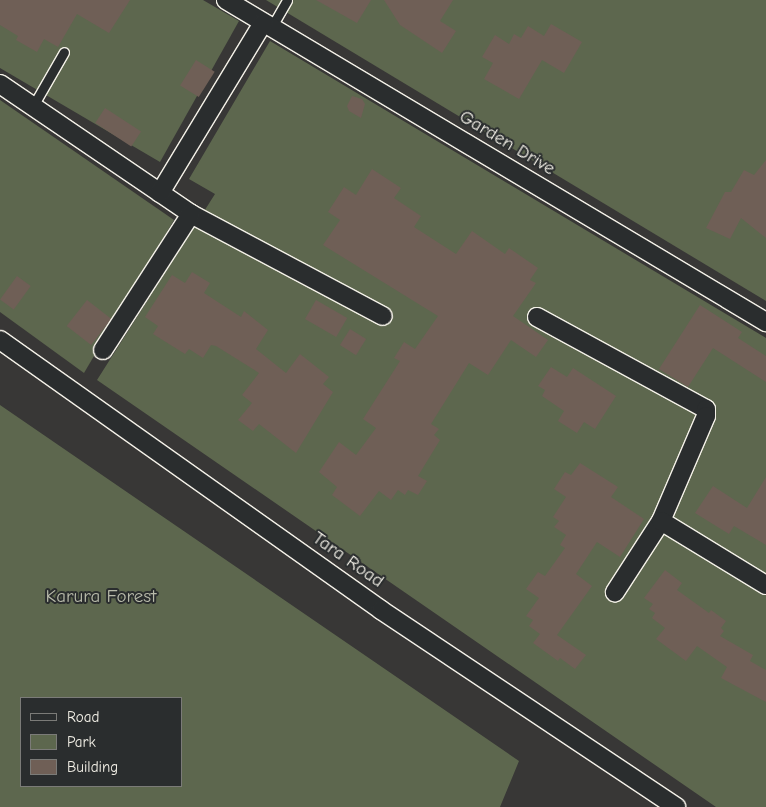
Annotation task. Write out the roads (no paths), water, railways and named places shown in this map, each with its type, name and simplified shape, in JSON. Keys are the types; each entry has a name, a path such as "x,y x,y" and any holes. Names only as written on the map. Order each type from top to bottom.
{"street":[{"name":"Garden Drive","path":"226,0 766,322"},
{"path":"160,193 267,25"},
{"path":"0,84 192,214 383,316"},
{"path":"104,350 192,214"},
{"path":"537,317 706,409 706,416 661,521 615,592"},
{"name":"Tara Road","path":"0,340 381,610 676,807"},
{"path":"661,521 766,585"}],"lane":[{"path":"267,25 287,0"},
{"path":"32,106 64,52"}],"park label":[{"name":"Karura Forest","path":"101,597"}]}
